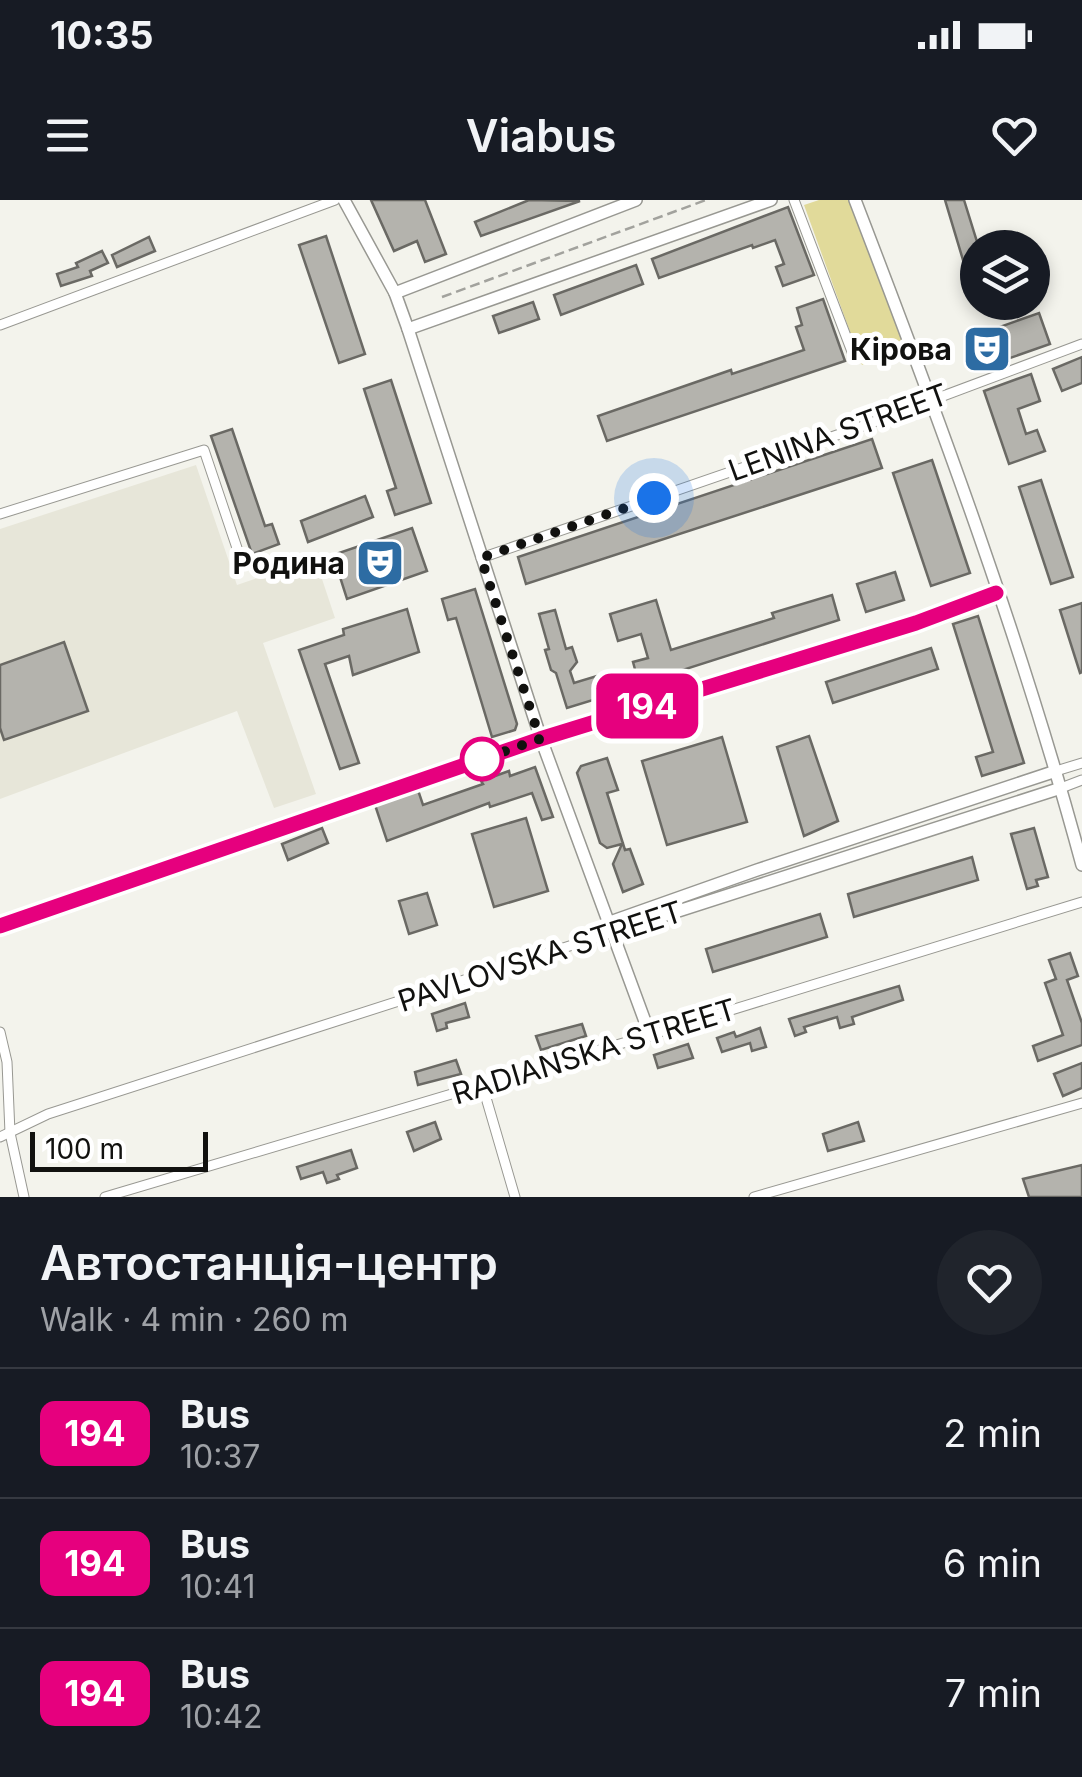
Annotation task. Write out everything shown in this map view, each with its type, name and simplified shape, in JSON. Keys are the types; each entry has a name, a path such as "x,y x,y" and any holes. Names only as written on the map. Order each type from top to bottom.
{"street":[{"path":"0,325 335,200"},
{"path":"344,200 394,293 408,329 540,739 650,1035"},
{"path":"394,293 636,200"},
{"path":"408,329 771,200"},
{"path":"794,200 854,357"},
{"path":"855,200 931,399 1056,771 1082,866"},
{"name":"LENINA STREET","path":"481,558 1082,344"},
{"path":"0,514 204,450 237,548"},
{"path":"0,926 540,739 916,623 996,593"},
{"name":"PAVLOVSKA STREET","path":"611,927 757,870 1082,763"},
{"name":"PAVLOVSKA STREET","path":"5,1135 48,1114 611,927 1082,780"},
{"name":"RADIANSKA STREET","path":"105,1197 1082,902"},
{"path":"0,1032 7,1062 5,1135 24,1197"},
{"path":"482,1084 515,1197"},
{"path":"754,1197 1082,1103"}],"path":[{"path":"442,296 706,200"}],"shaded area":[{"path":"819,200 851,200 905,349 862,365 804,205"},
{"path":"196,465 237,585 315,558 335,618 263,643 316,794 274,808 237,711 0,799 0,529"}],"building":[{"path":"371,200 425,200 446,254 425,262 417,241 394,251"},
{"path":"529,200 580,201 481,236 475,222"},
{"path":"945,200 964,200 973,230 960,230 960,250"},
{"path":"788,207 814,275 783,286 776,267 784,264 775,240 659,278 652,259"},
{"path":"326,236 365,354 339,363 299,245"},
{"path":"149,237 155,251 117,267 112,255"},
{"path":"102,251 108,263 90,271 92,276 61,286 57,274 78,267 76,263"},
{"path":"636,265 643,284 561,315 554,295"},
{"path":"823,299 845,361 607,441 598,416 731,370 732,374 804,350 796,327 802,325 797,308"},
{"path":"533,302 539,319 499,333 493,316"},
{"path":"1019,320 1041,320 1050,344 990,365 980,334"},
{"path":"1082,357 1082,383 1062,391 1053,369"},
{"path":"1031,374 1040,401 1018,409 1026,434 1037,430 1045,451 1009,464 984,391"},
{"path":"391,380 431,503 395,515 387,491 396,488 364,389"},
{"path":"232,429 265,526 272,524 279,544 252,554 211,436"},
{"path":"872,439 882,468 526,584 518,557"},
{"path":"932,460 970,573 931,586 893,473"},
{"path":"1041,480 1073,577 1051,584 1019,487"},
{"path":"365,496 373,517 308,542 301,521"},
{"name":"Родина","path":"412,528 427,571 347,599 333,555"},
{"path":"895,572 904,600 866,612 857,584"},
{"path":"475,589 517,724 515,730 492,737 456,618 448,620 442,599"},
{"path":"832,595 839,620 639,684 633,662 648,658 641,634 618,641 610,614 656,600 671,650 774,618 772,613"},
{"path":"1082,603 1082,672 1080,673 1060,610"},
{"path":"407,609 419,652 353,675 349,656 325,664 359,763 340,769 299,650 344,635 343,629"},
{"path":"555,610 566,649 572,647 577,662 570,671 574,683 610,672 616,693 567,708 545,650 549,649 539,614"},
{"path":"978,616 1024,763 982,776 976,757 993,752 953,624"},
{"path":"64,642 88,711 4,740 0,728 0,665"},
{"path":"931,648 938,669 833,703 826,682"},
{"path":"809,736 838,821 804,836 777,747"},
{"path":"722,737 747,822 667,845 642,761"},
{"path":"607,758 618,790 607,793 625,850 630,849 643,884 623,892 613,864 622,844 607,848 600,843 577,773 581,766"},
{"path":"535,767 553,817 542,820 532,793 490,807 489,803 387,841 375,805 418,790 423,805 509,771 510,776"},
{"path":"526,818 548,891 494,907 472,834"},
{"path":"322,828 328,843 288,860 282,844"},
{"path":"1034,828 1048,877 1036,880 1038,886 1027,889 1011,834"},
{"path":"972,857 978,880 854,917 848,894"},
{"path":"427,893 437,925 409,934 399,901"},
{"path":"820,914 827,937 713,972 706,949"},
{"path":"1070,953 1078,976 1067,980 1082,1023 1082,1045 1038,1061 1033,1046 1063,1035 1045,983 1056,979 1049,960"},
{"path":"899,986 903,1000 852,1017 854,1024 840,1028 837,1017 804,1027 806,1032 795,1036 789,1019"},
{"path":"465,1003 469,1017 446,1023 447,1028 437,1031 432,1014"},
{"path":"582,1024 586,1036 541,1050 536,1036"},
{"path":"760,1028 766,1047 752,1051 750,1043 722,1052 717,1038 734,1032 736,1037"},
{"path":"688,1044 693,1058 658,1068 654,1055"},
{"path":"456,1060 461,1074 418,1085 415,1072"},
{"path":"1082,1063 1082,1088 1063,1096 1054,1074"},
{"path":"435,1122 441,1139 414,1151 407,1132"},
{"path":"858,1122 864,1141 828,1151 823,1134"},
{"path":"351,1150 357,1168 337,1175 339,1179 327,1183 323,1172 301,1179 297,1167"},
{"path":"1082,1165 1082,1197 1029,1197 1023,1179"}],"bus line":[{"name":"194","path":"0,926 540,739 916,623 996,593"}],"place":[{"name":"Кірова","path":"987,349"},
{"name":"Родина","path":"380,563"}],"route":[{"path":"482,759 468,764 540,739 481,558 654,498"}]}
